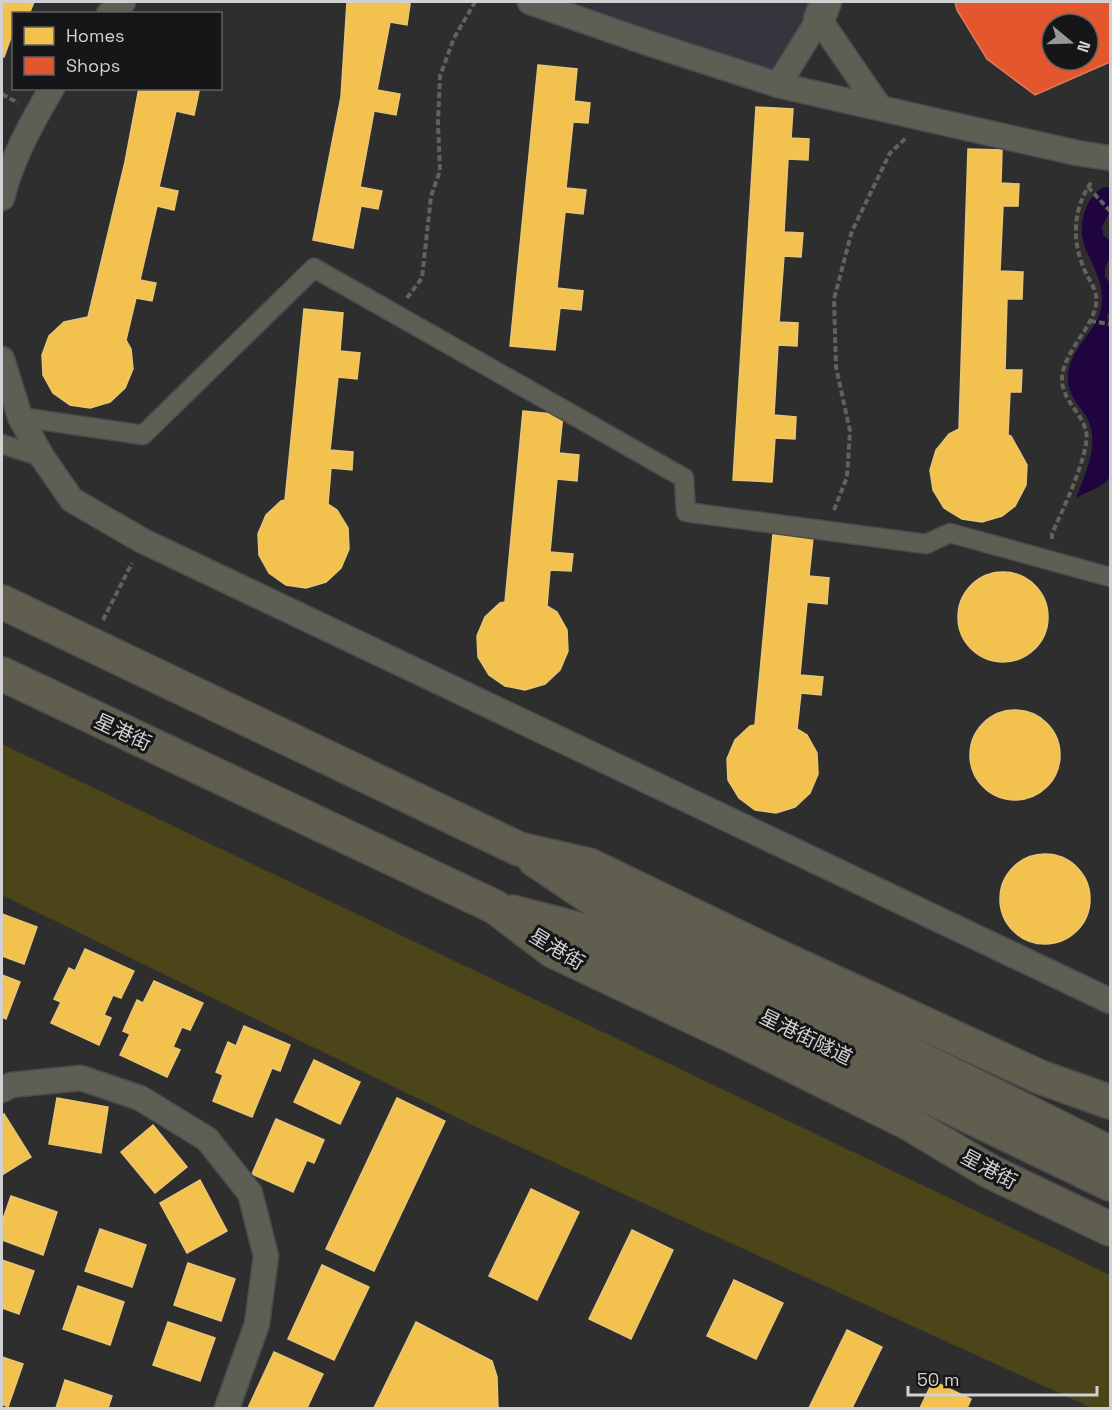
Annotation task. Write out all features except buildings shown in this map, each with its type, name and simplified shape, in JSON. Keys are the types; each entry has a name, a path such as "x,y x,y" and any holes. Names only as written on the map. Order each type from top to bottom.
{"main road":[{"path":"2,602 519,849 589,865 773,954 1040,1077 1110,1102"},
{"name":"星港街","path":"2,674 495,907 553,951 890,1114 989,1171 1110,1229"},
{"name":"星港街隧道","path":"519,849 599,903 760,979 1110,1153"},
{"name":"星港街隧道","path":"495,907 585,931 1110,1184"}],"street":[{"path":"111,12 123,2"},
{"path":"530,2 778,85 1077,153 1108,158"},
{"path":"778,85 823,10 880,108"},
{"path":"2,198 6,180 37,113 51,90"},
{"path":"20,417 143,435 314,268 684,478 686,512 926,543 950,533 1110,577"},
{"path":"2,359 20,417 42,457 72,500 143,541 1110,1001"},
{"path":"2,444 42,457"},
{"path":"2,1090 11,1084 81,1078 140,1098 207,1140 250,1193 266,1256 257,1324 227,1408"}],"path":[{"path":"394,313 422,278 431,196 440,171 438,123 440,76 454,38 475,2"},
{"path":"826,530 847,477 850,431 836,367 834,299 852,231 890,153 927,119"},
{"path":"1053,561 1052,534 1071,492 1087,440 1086,430 1066,395 1062,379 1069,354 1093,321 1096,308 1096,294 1082,265 1075,226 1081,197 1108,158"},
{"path":"1088,187 1110,211"},
{"path":"1093,321 1110,324"},
{"path":"91,645 143,541"}],"shaded area":[{"path":"574,2 820,2 793,76 686,43"},
{"path":"1110,187 1110,211 1102,227 1103,235 1110,241 1110,258 1105,268 1105,276 1110,284 1110,309 1107,316 1110,331 1110,477 1099,487 1076,498 1090,457 1092,436 1086,416 1070,391 1069,368 1073,357 1101,310 1101,286 1085,246 1082,224 1090,200 1097,191"},
{"path":"2,744 1110,1275 1110,1408 1092,1408 470,1124 2,895"}]}
